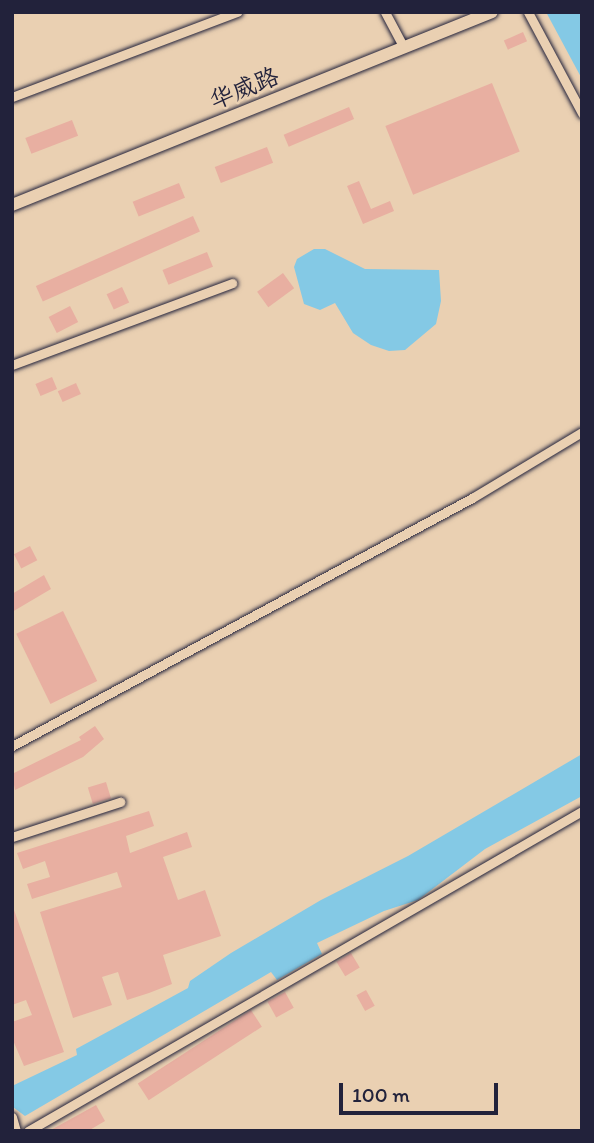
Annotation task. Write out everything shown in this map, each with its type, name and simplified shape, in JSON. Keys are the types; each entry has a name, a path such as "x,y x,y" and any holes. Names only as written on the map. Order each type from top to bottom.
{"main road":[{"name":"华威路","path":"12,205 492,12"}],"street":[{"path":"12,97 237,12"},
{"path":"385,12 404,47"},
{"path":"528,12 582,113"},
{"path":"12,365 232,283"},
{"path":"12,746 472,498 582,432"},
{"path":"12,837 120,802"},
{"path":"28,1131 582,811"},
{"path":"12,1117 16,1131"}],"water":[{"path":"546,12 582,12 582,79"},
{"path":"314,249 325,249 365,269 439,270 441,301 436,324 405,350 389,351 371,345 353,333 335,303 320,310 304,304 294,267 297,259"},
{"path":"582,754 582,796 485,849 418,900 384,911 317,943 322,954 277,980 271,972 25,1116 13,1107 12,1086 77,1055 76,1049 188,988 190,981 231,953 321,900 408,856"}],"building":[{"path":"523,32 527,41 508,50 504,41"},
{"path":"492,83 520,152 413,195 385,126"},
{"path":"349,107 354,119 289,147 284,135"},
{"path":"72,120 78,136 31,154 25,138"},
{"path":"267,147 273,163 221,183 215,167"},
{"path":"359,181 371,209 390,201 394,211 363,224 347,186"},
{"path":"179,183 185,198 139,217 133,202"},
{"path":"193,216 200,232 43,301 36,286"},
{"path":"207,252 213,267 168,285 162,270"},
{"path":"283,273 294,288 268,307 257,292"},
{"path":"122,287 129,302 114,310 107,294"},
{"path":"70,306 78,322 57,333 49,317"},
{"path":"52,377 57,389 41,396 35,384"},
{"path":"76,383 81,394 63,402 58,391"},
{"path":"30,546 37,560 21,568 14,554"},
{"path":"44,575 51,589 12,612 12,594"},
{"path":"63,611 97,681 50,704 16,634"},
{"path":"95,726 104,739 83,757 15,790 12,774 81,740 79,737"},
{"path":"106,782 111,798 93,804 88,788"},
{"path":"149,811 154,826 126,836 130,853 187,832 192,847 163,857 178,900 205,890 221,936 163,955 172,984 149,993 127,1000 118,972 102,977 112,1005 73,1018 40,912 122,887 117,872 32,899 27,884 50,877 45,861 23,869 17,853"},
{"path":"13,907 64,1052 24,1066 12,1038 12,1022 32,1015 26,1000 12,1005"},
{"path":"351,953 360,968 345,976 336,962"},
{"path":"366,990 375,1006 365,1011 356,995"},
{"path":"285,992 294,1008 276,1017 268,1002"},
{"path":"251,1010 262,1027 149,1100 138,1084"},
{"path":"96,1105 105,1121 88,1131 49,1131"}]}
